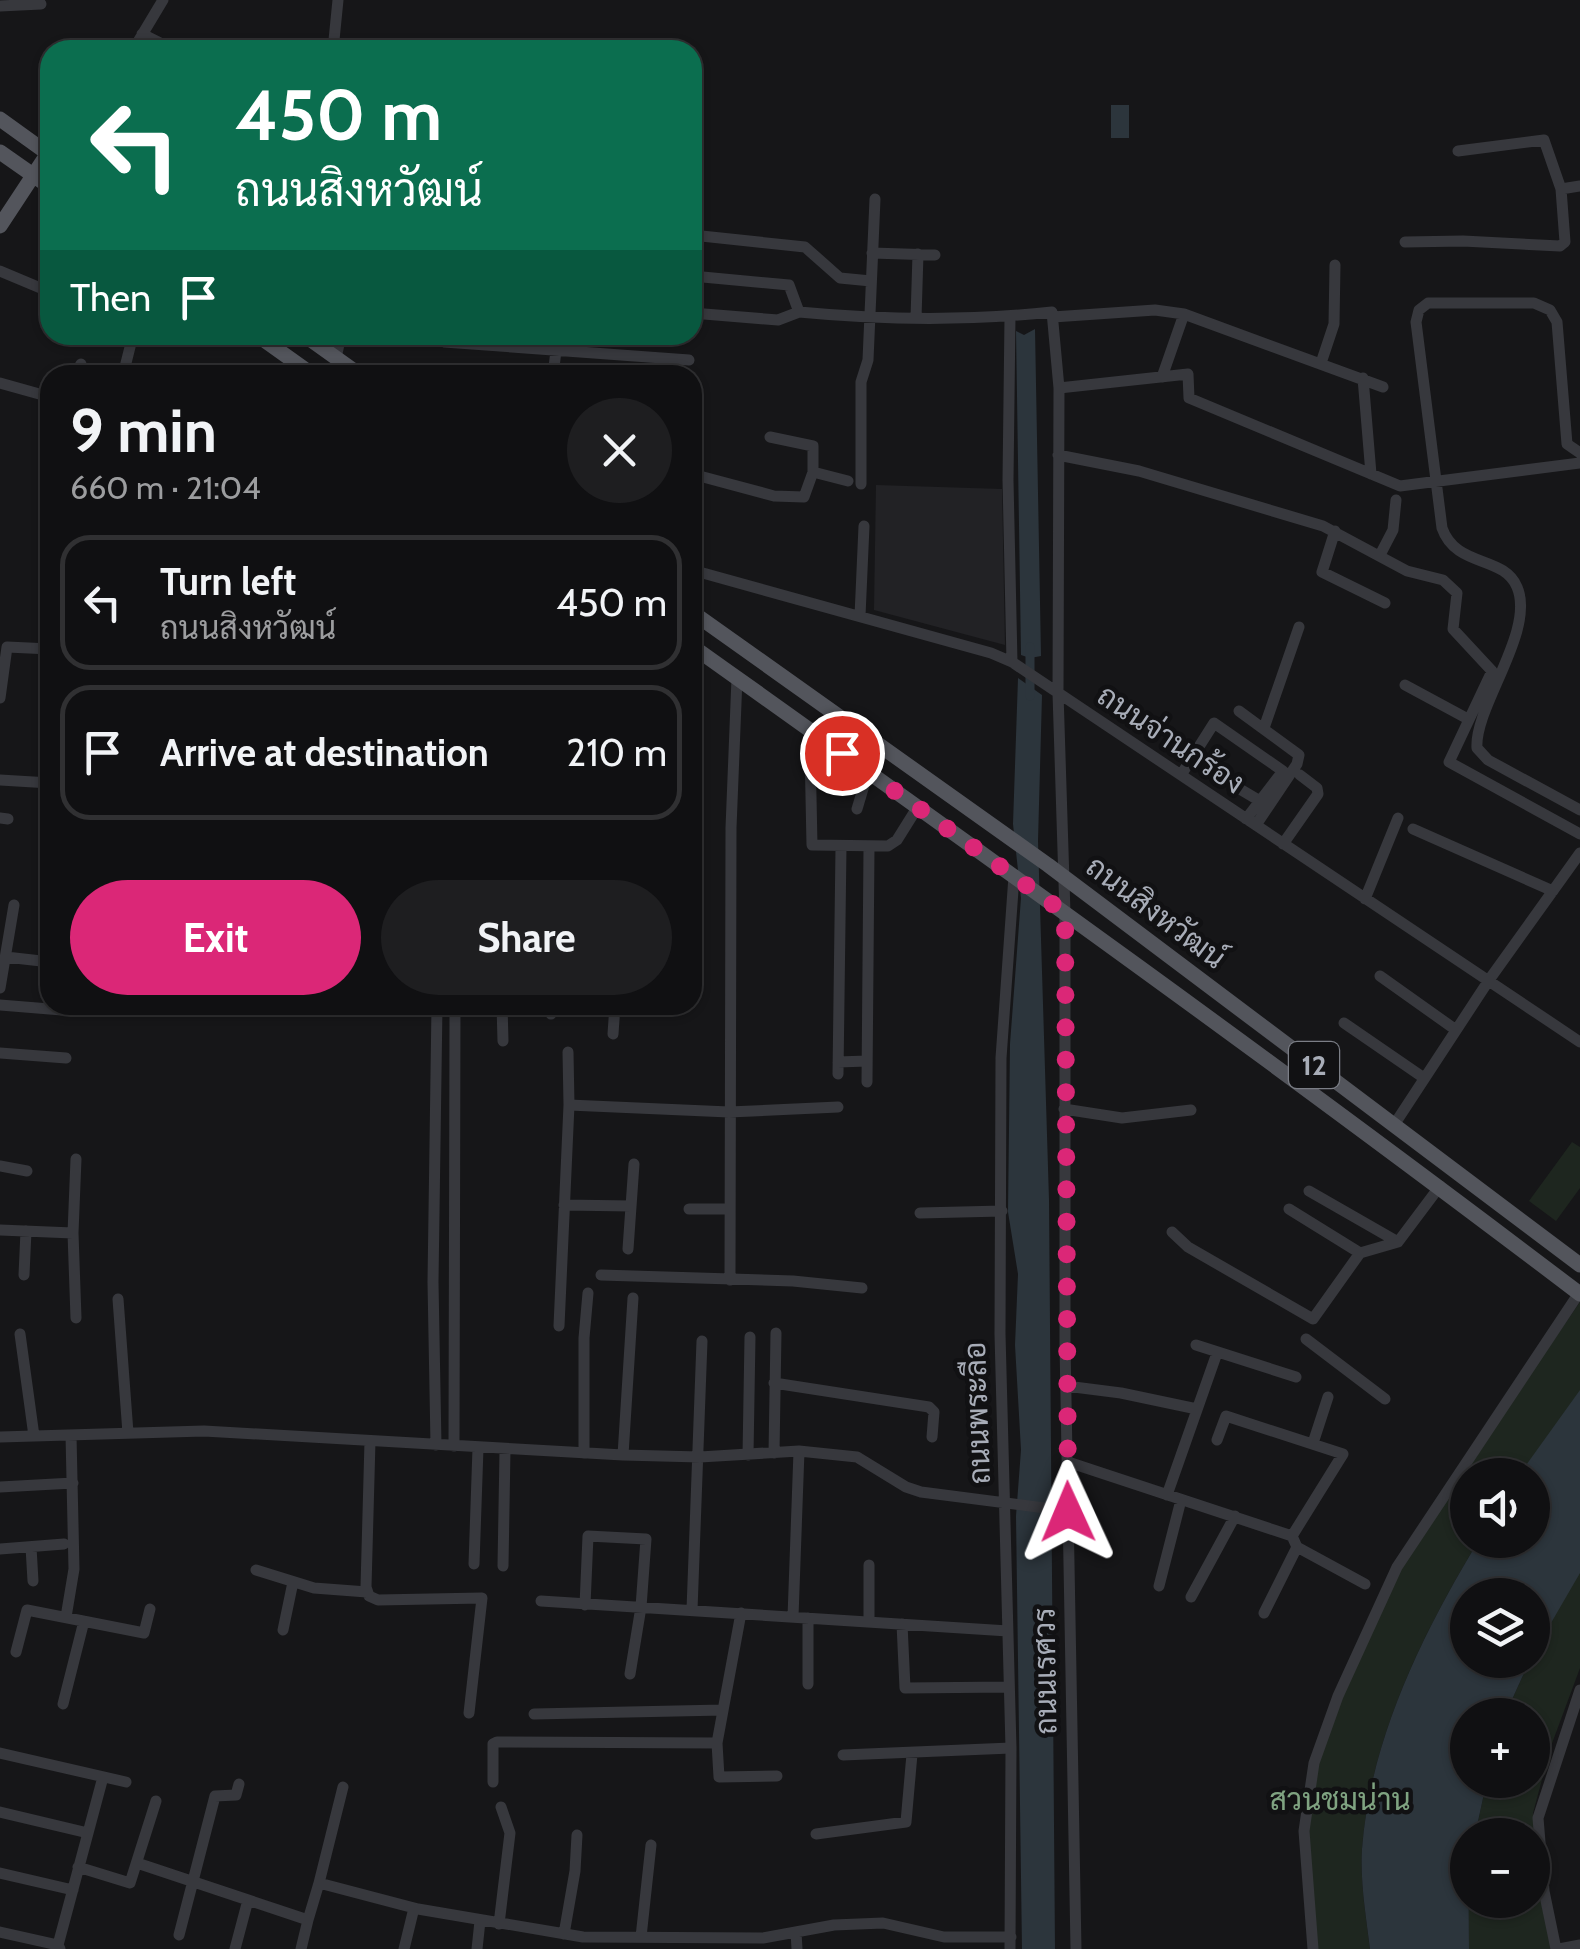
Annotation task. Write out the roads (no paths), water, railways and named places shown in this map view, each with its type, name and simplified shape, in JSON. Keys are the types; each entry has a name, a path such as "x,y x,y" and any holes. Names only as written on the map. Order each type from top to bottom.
{"main road":[{"path":"0,119 40,147"},
{"path":"0,152 40,180"},
{"path":"0,226 40,165"},
{"path":"271,345 299,365"},
{"path":"318,345 346,365"},
{"name":"ถนนสิงหวัฒน์","path":"702,619 1048,865 1580,1266"},
{"name":"ถนนสิงหวัฒน์","path":"702,653 1381,1142 1580,1294"},
{"path":"1381,1142 1394,1125"}],"street":[{"path":"139,40 163,0"},
{"path":"334,40 338,0"},
{"path":"0,6 42,4"},
{"path":"142,34 154,40"},
{"path":"1405,242 1463,240 1560,246 1565,242 1561,189 1544,140 1458,150"},
{"path":"1561,189 1580,186"},
{"path":"813,472 854,482 860,382 868,360 875,199"},
{"path":"702,235 805,247 840,278 871,281"},
{"path":"872,253 935,254"},
{"path":"916,318 918,254"},
{"path":"1320,363 1334,324 1335,265"},
{"path":"0,271 40,288"},
{"path":"702,277 789,284 799,312"},
{"path":"1580,453 1567,444 1556,322 1550,310 1534,304 1428,303 1419,310 1416,322 1442,528 1447,542 1460,552 1508,574 1517,586 1522,606 1501,679 1477,735 1477,748 1488,760 1580,810"},
{"path":"702,314 778,320 799,312 869,319 1155,310 1184,314 1383,386"},
{"path":"1162,377 1184,314"},
{"name":"ถนนเรศวร","path":"1052,315 1059,388 1058,694 1065,913 1068,1462 1062,1511 1076,1949"},
{"path":"1010,317 1012,662"},
{"path":"336,358 339,345"},
{"path":"486,345 689,360"},
{"path":"554,365 556,350"},
{"path":"651,365 652,358"},
{"path":"1059,388 1188,374 1189,398 1400,486 1580,463"},
{"path":"1363,378 1371,474"},
{"path":"0,383 40,394"},
{"path":"702,477 774,496 804,497 813,472 813,446 770,437"},
{"path":"1058,454 1138,471 1335,531 1408,571 1443,580 1457,594 1453,629 1492,671 1450,762 1580,834"},
{"path":"1380,554 1393,530 1396,500"},
{"path":"860,616 864,526"},
{"path":"1335,531 1322,564 1323,574 1386,603"},
{"name":"ถนนจ่านกร้อง","path":"702,573 991,652 1012,662 1580,1042"},
{"path":"1264,728 1299,628"},
{"path":"0,698 7,647 40,649"},
{"path":"730,1280 736,678"},
{"path":"1405,685 1468,719"},
{"path":"1239,712 1295,750 1299,757 1251,822"},
{"path":"1181,775 1214,723 1283,771 1260,801 1251,822"},
{"path":"815,734 810,748 812,845 869,848 893,844 917,808"},
{"path":"1191,760 1260,801"},
{"path":"856,809 868,772"},
{"path":"1283,844 1318,794 1316,787 1300,775"},
{"path":"0,780 40,782"},
{"path":"1366,898 1398,818"},
{"path":"1413,829 1553,891"},
{"path":"842,847 838,1068 867,1061"},
{"path":"867,1082 869,848"},
{"path":"1394,1125 1488,980 1580,853"},
{"name":"ถนนพระลือ","path":"1011,1943 1009,1504 1000,1334 1000,1058 1014,876"},
{"path":"0,988 14,904"},
{"path":"6,957 40,961"},
{"path":"1380,976 1456,1030"},
{"path":"0,1004 40,1007"},
{"path":"436,1446 432,1282 437,1015"},
{"path":"454,1446 455,1015"},
{"path":"502,1015 503,1041"},
{"path":"612,1034 614,1015"},
{"path":"1344,1022 1424,1078"},
{"path":"559,1326 568,1052"},
{"path":"0,1053 66,1058"},
{"path":"569,1105 729,1112 838,1107"},
{"path":"1064,1109 1122,1118 1191,1110"},
{"path":"76,1159 76,1318"},
{"path":"628,1249 634,1164"},
{"path":"0,1166 27,1170"},
{"path":"1172,1232 1188,1247 1313,1319 1360,1253 1398,1242 1440,1186"},
{"path":"1309,1191 1398,1242"},
{"path":"564,1205 631,1206"},
{"path":"689,1209 730,1209"},
{"path":"1289,1209 1360,1253"},
{"path":"920,1213 1002,1212"},
{"path":"0,1230 74,1233"},
{"path":"24,1274 26,1231"},
{"path":"601,1275 793,1281 862,1288"},
{"path":"584,1453 588,1293"},
{"path":"1313,1949 1304,1831 1314,1763 1338,1696 1397,1567 1580,1294"},
{"path":"623,1455 633,1298"},
{"path":"118,1299 128,1433"},
{"path":"20,1334 34,1436"},
{"path":"774,1453 776,1334"},
{"path":"748,1455 750,1337"},
{"path":"1306,1339 1384,1398"},
{"path":"692,1610 702,1340"},
{"path":"1196,1346 1296,1377"},
{"path":"1167,1495 1218,1352"},
{"path":"774,1383 929,1407 934,1412 932,1438"},
{"path":"1066,1386 1197,1409"},
{"path":"1312,1443 1328,1397"},
{"path":"1217,1440 1226,1416 1343,1454 1295,1542 1264,1613"},
{"path":"0,1437 204,1431 623,1455 700,1457 799,1451 857,1457 906,1487 922,1492 1062,1511"},
{"path":"66,1616 74,1568 71,1434"},
{"path":"368,1592 370,1441"},
{"path":"474,1564 478,1448"},
{"path":"503,1566 505,1450"},
{"path":"792,1617 799,1451"},
{"path":"1068,1462 1235,1516 1295,1542 1365,1584"},
{"path":"0,1487 72,1484"},
{"path":"1159,1586 1181,1500"},
{"path":"1191,1597 1235,1516"},
{"path":"584,1605 588,1536 646,1539 642,1607 630,1674"},
{"path":"0,1549 64,1544"},
{"path":"31,1547 33,1581"},
{"path":"869,1565 869,1622"},
{"path":"256,1570 337,1597 368,1592 378,1600 482,1598 469,1713"},
{"path":"283,1630 293,1582"},
{"path":"541,1601 1008,1632"},
{"path":"16,1652 27,1610 144,1634 150,1609"},
{"path":"741,1613 717,1743 719,1777 777,1776"},
{"path":"808,1618 808,1684"},
{"path":"63,1704 84,1621"},
{"path":"902,1624 905,1688 1009,1686"},
{"path":"1580,1690 1538,1818 1544,1891 1558,1949 1580,1945"},
{"path":"534,1714 723,1710"},
{"path":"492,1782 493,1744 498,1742 717,1743"},
{"path":"844,1754 1011,1748"},
{"path":"0,1754 126,1782"},
{"path":"816,1834 906,1822 912,1754"},
{"path":"0,1932 59,1947 103,1776"},
{"path":"179,1935 215,1796 236,1795 239,1784"},
{"path":"301,1949 343,1787"},
{"path":"78,1867 130,1884 156,1801"},
{"path":"498,1924 510,1833 501,1807"},
{"path":"0,1812 88,1833"},
{"path":"564,1934 575,1871 576,1835"},
{"path":"641,1937 651,1845"},
{"path":"137,1864 308,1920"},
{"path":"0,1872 72,1890"},
{"path":"319,1884 414,1908 564,1934 763,1938 834,1925 883,1923 944,1937 1011,1943"},
{"path":"235,1949 248,1900"},
{"path":"404,1949 414,1908"},
{"path":"477,1949 480,1921"},
{"path":"796,1932 797,1949"}],"waterway":[{"path":"1030,647 1030,696"}],"park label":[{"name":"สวนชมน่าน","path":"1340,1799"}]}
